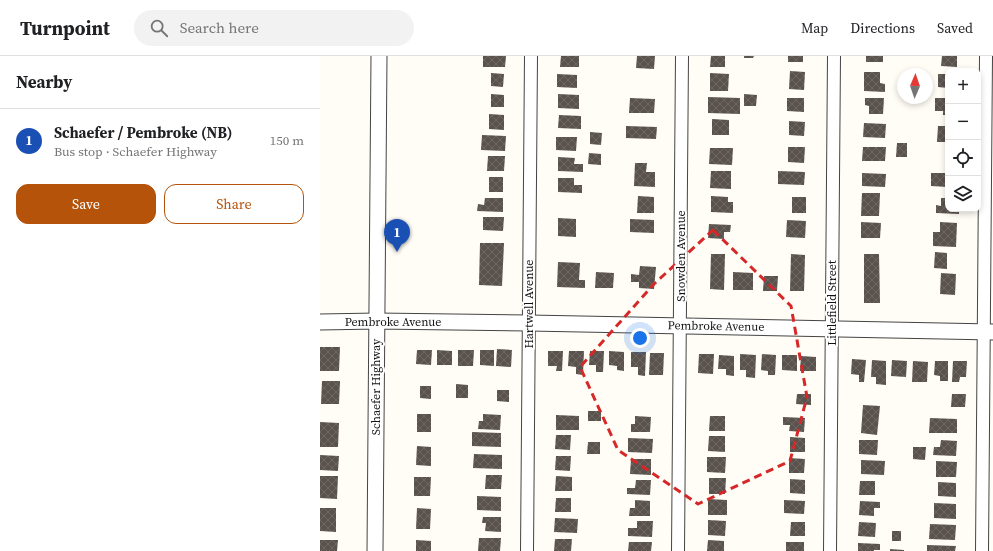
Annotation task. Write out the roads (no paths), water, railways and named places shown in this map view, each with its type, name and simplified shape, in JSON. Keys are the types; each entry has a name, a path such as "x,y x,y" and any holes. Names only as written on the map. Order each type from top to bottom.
{"street":[{"name":"Schaefer Highway","path":"375,551 379,56"},
{"name":"Hartwell Avenue","path":"527,551 531,56"},
{"name":"Snowden Avenue","path":"678,551 682,56"},
{"name":"Littlefield Street","path":"830,551 834,56"},
{"path":"982,551 988,332 986,56"},
{"name":"Pembroke Avenue","path":"320,322 377,321 529,323 988,332"}],"place":[{"name":"Schaefer / Pembroke (NB)","path":"397,252"}]}
